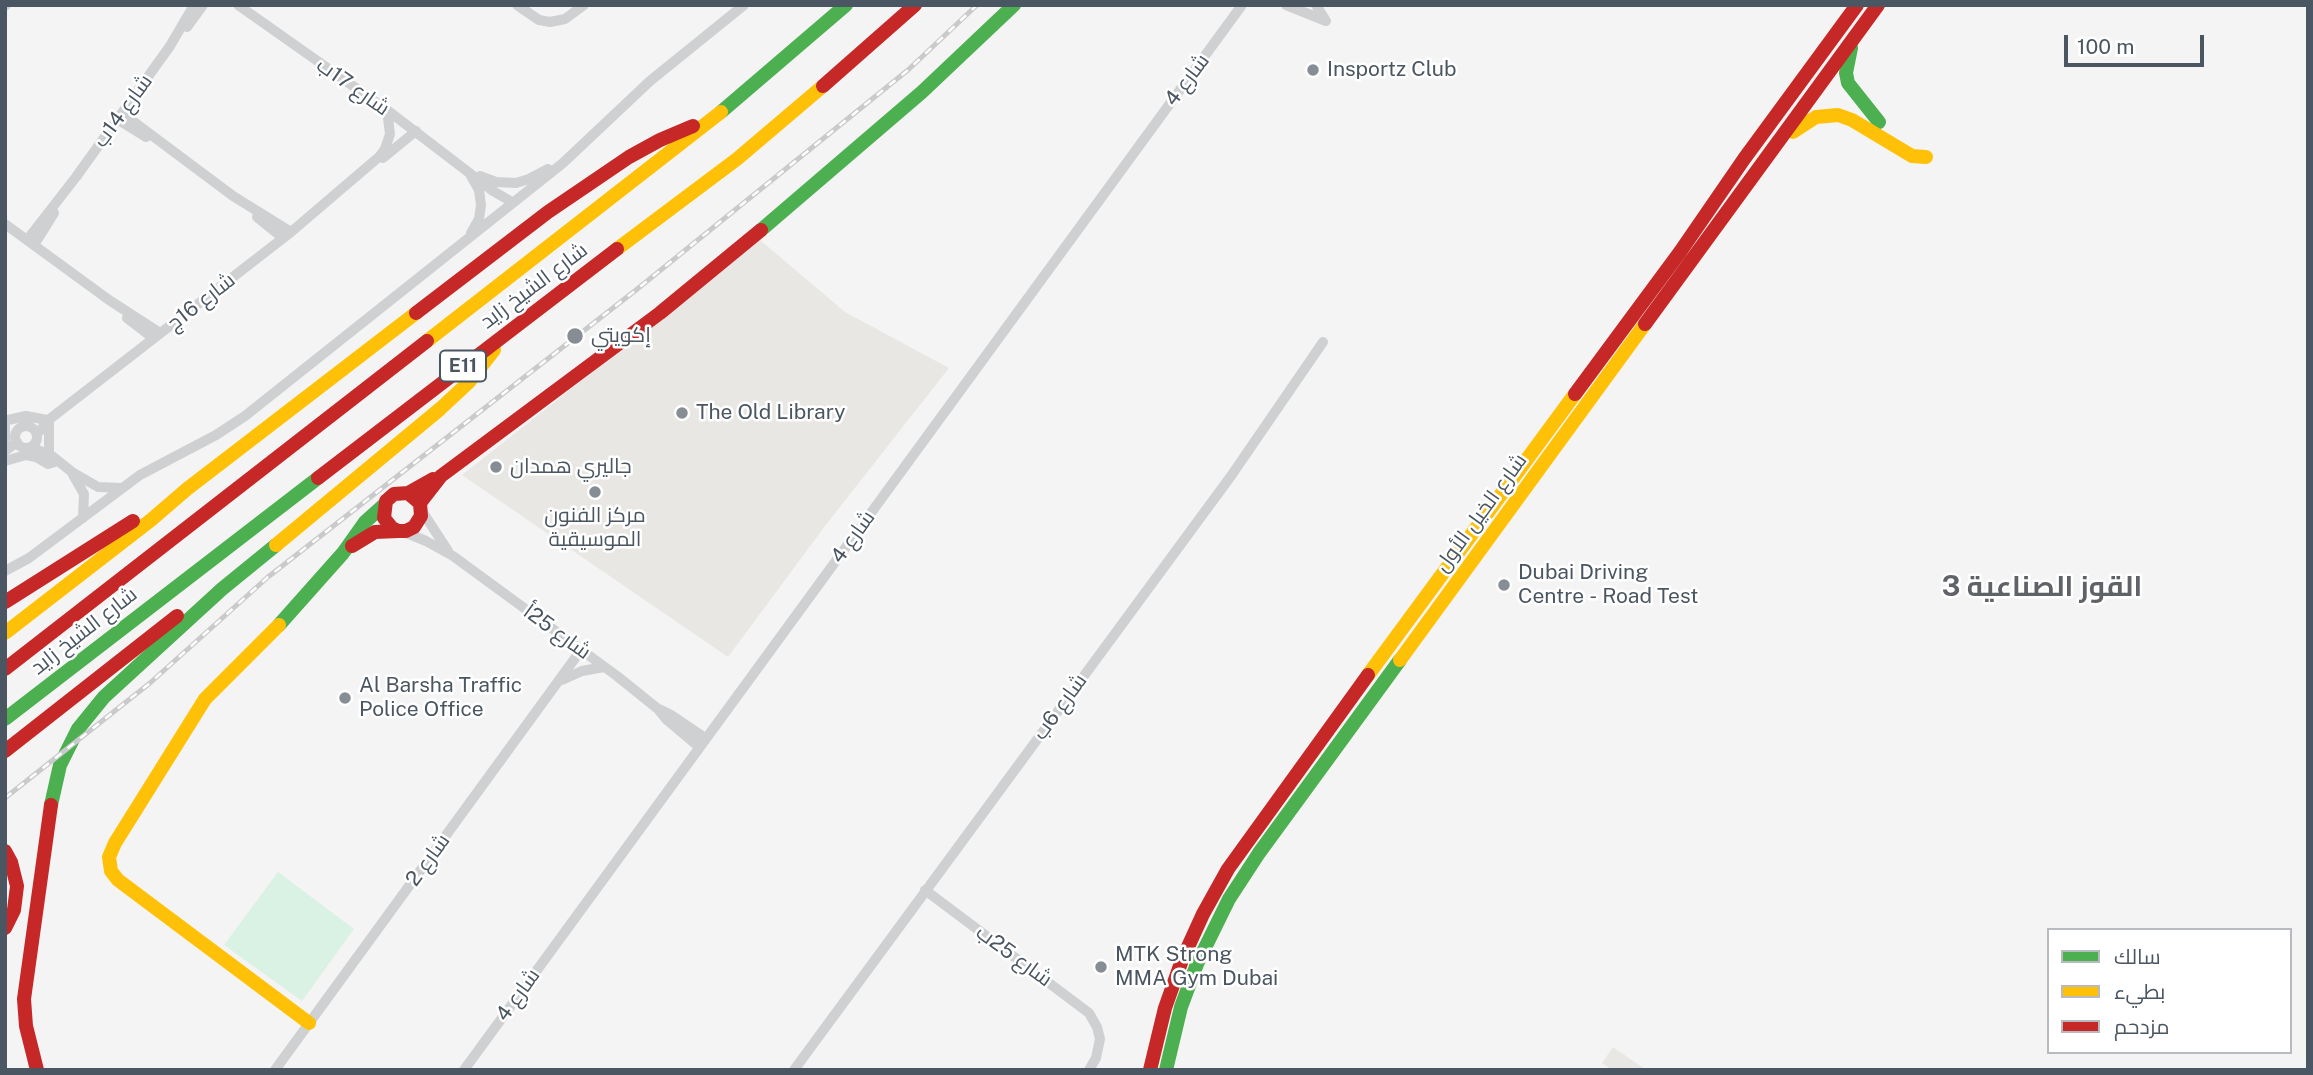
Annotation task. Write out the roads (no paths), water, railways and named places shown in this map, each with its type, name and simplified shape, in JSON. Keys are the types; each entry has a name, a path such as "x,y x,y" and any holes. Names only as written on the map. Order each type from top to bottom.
{"main road":[{"name":"شارع الشيخ زايد","path":"5,669 710,121 846,5"},
{"name":"شارع الشيخ زايد","path":"5,719 737,159 842,71 915,5"},
{"path":"417,502 441,476 660,313 922,92 1014,5"},
{"name":"شارع الخيل الأول","path":"1150,1070 1165,1008 1182,960 1228,869 1397,634 1680,252 1744,159 1857,5"},
{"name":"شارع الخيل الأول","path":"1166,1070 1181,1007 1197,964 1217,921 1253,861 1878,5"},
{"path":"1852,42 1846,68 1848,83 1879,122"},
{"path":"1776,146 1809,120 1831,114 1852,120 1912,156 1926,157"},
{"path":"5,633 141,528 187,488 566,199 644,148 676,132 710,121"},
{"path":"37,1070 24,1012 26,973 50,805 60,765 78,729 104,697 222,589 440,410 469,382 505,334"},
{"path":"5,602 187,488"},
{"path":"309,1023 118,880 111,871 109,857 115,843 205,699 304,599 365,522 394,494 417,502"},
{"path":"343,553 368,535 414,527 420,520 417,502"},
{"path":"384,506 384,518 392,528 400,531"},
{"path":"5,751 192,605 222,589"},
{"path":"5,851 11,862 17,886 15,910 5,928"}],"street":[{"name":"شارع 14ب","path":"170,46 194,5"},
{"name":"شارع 14ب","path":"30,242 170,46 203,5"},
{"name":"شارع 17ب","path":"238,5 416,131 493,191 512,202"},
{"path":"517,5 545,22 565,19 584,5"},
{"path":"5,571 29,558 159,464 216,435 245,416 574,154 650,81 744,5"},
{"path":"1239,9 1253,5"},
{"path":"1286,5 1326,21 1316,5"},
{"name":"شارع 4","path":"464,1070 1239,9"},
{"name":"شارع 16ج","path":"5,452 33,439 49,420 287,235 349,183 385,149 390,134 387,110"},
{"path":"120,116 287,235"},
{"name":"شارع 16ج","path":"349,183 366,173 416,131"},
{"name":"شارع 17ب","path":"467,169 496,182 516,183 529,179 574,154"},
{"path":"467,169 479,190 481,205 479,219 467,240"},
{"path":"5,224 157,336"},
{"name":"شارع 6ب","path":"794,1070 1231,476 1323,342"},
{"path":"5,461 26,455 36,457 47,464 53,456 49,420 26,416 6,423"},
{"path":"6,423 18,435 33,439 72,472 101,488 123,488"},
{"path":"5,439 6,423"},
{"path":"18,435 33,439"},
{"path":"5,452 18,435"},
{"path":"72,472 84,494 83,518"},
{"path":"417,502 434,532 453,556"},
{"path":"400,531 453,556"},
{"name":"شارع 25أ","path":"453,556 658,709 675,717 702,742"},
{"name":"شارع 2","path":"275,1070 581,650"},
{"path":"554,686 574,674 604,667"},
{"name":"شارع 25ب","path":"925,890 1089,1013 1097,1027 1098,1052 1090,1070"},
{"path":"30,1045 43,1070"}],"railway":[{"path":"5,798 150,683 268,577 636,290 908,70 977,5"}],"place":[{"name":"Insportz Club","path":"1313,70"},
{"name":"إكويتي","path":"575,336"},
{"name":"The Old Library","path":"682,413"},
{"name":"جاليري همدان","path":"496,467"},
{"name":"مركز الفنون الموسيقية","path":"595,492"},
{"name":"Dubai Driving Centre - Road Test","path":"1504,585"},
{"name":"Al Barsha Traffic Police Office","path":"345,698"},
{"name":"MTK Strong MMA Gym Dubai","path":"1101,967"}],"district":[{"name":"القوز الصناعية 3","path":"2042,587"}]}
